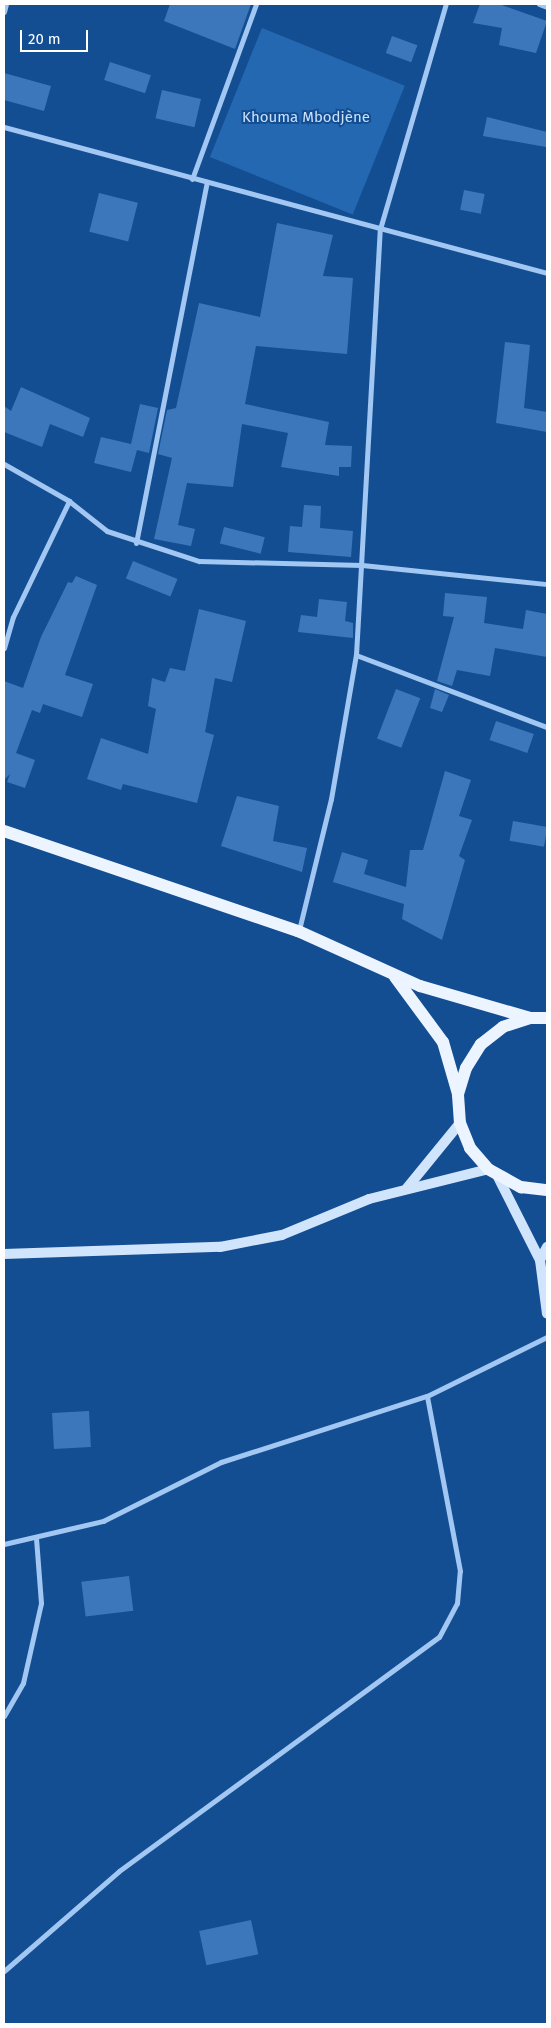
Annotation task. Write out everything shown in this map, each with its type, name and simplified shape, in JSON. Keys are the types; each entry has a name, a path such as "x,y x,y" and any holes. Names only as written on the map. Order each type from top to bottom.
{"main road":[{"path":"4,831 298,931 394,975 530,1018 547,1018"},
{"path":"394,975 443,1042 458,1095 460,1122 470,1148 488,1169 498,1177 521,1187 547,1190"},
{"path":"458,1095 466,1068 481,1044 503,1027 530,1018"}],"street":[{"path":"4,12 6,4"},
{"path":"192,179 256,4"},
{"path":"298,931 331,799 356,655 380,229 446,4"},
{"path":"539,4 547,7"},
{"path":"4,127 547,273"},
{"path":"136,543 208,182"},
{"path":"4,464 69,501 107,531 136,543 214,563 362,565 547,584"},
{"path":"4,648 13,617 69,501"},
{"path":"356,655 547,727"},
{"path":"407,1188 460,1122"},
{"path":"4,1254 220,1247 282,1235 344,1207 407,1188 488,1169"},
{"path":"498,1177 540,1260 547,1314"},
{"path":"540,1260 547,1247"},
{"path":"4,1544 103,1521 221,1462 427,1396 547,1337"},
{"path":"4,1971 120,1871 438,1637 457,1603 460,1571 427,1396"},
{"path":"4,1716 22,1683 41,1603 36,1538"}],"green space":[{"name":"Khouma Mbodjène","path":"262,28 405,86 353,215 210,157"}],"building":[{"path":"170,4 251,4 235,49 164,21"},
{"path":"480,4 499,4 547,21 536,53 499,45 502,28 473,23"},
{"path":"392,36 417,45 411,62 386,53"},
{"path":"110,62 151,75 145,93 104,80"},
{"path":"4,73 51,86 44,111 4,100"},
{"path":"162,90 201,99 194,127 155,118"},
{"path":"487,117 547,132 546,147 483,136"},
{"path":"464,190 485,194 481,214 460,210"},
{"path":"99,193 138,203 128,241 89,232"},
{"path":"277,223 333,235 323,276 353,278 347,354 256,346 245,404 329,422 325,445 352,446 351,467 339,467 339,476 281,467 288,433 242,424 233,487 187,483 178,525 195,529 191,546 154,539 172,458 158,454 167,410 176,408 199,303 260,317"},
{"path":"505,342 530,345 524,408 547,412 547,432 496,423"},
{"path":"21,387 90,418 83,437 50,424 42,447 4,432 4,406 11,411"},
{"path":"140,404 158,408 149,453 137,450 131,472 94,463 101,437 131,444"},
{"path":"304,505 321,506 320,528 353,531 351,557 288,552 290,526 302,527"},
{"path":"224,527 265,537 261,554 220,543"},
{"path":"133,561 178,579 170,597 126,579"},
{"path":"76,576 97,585 65,675 93,684 82,717 43,704 40,713 32,710 16,753 35,760 25,788 7,782 10,774 4,780 4,681 23,688 41,637 68,582 72,583"},
{"path":"445,593 487,597 484,623 523,629 526,610 547,614 547,657 495,648 490,676 457,670 452,686 437,681 454,617 443,616"},
{"path":"319,599 347,602 345,621 353,623 353,638 298,632 301,615 317,617"},
{"path":"199,609 246,621 232,682 215,678 205,732 214,735 197,803 123,784 121,790 87,779 101,738 148,754 156,709 148,706 152,678 165,682 170,668 185,671"},
{"path":"396,689 420,698 401,748 377,738"},
{"path":"435,689 449,695 442,712 430,708"},
{"path":"496,721 534,734 527,753 489,740"},
{"path":"445,771 471,780 459,816 472,820 459,856 465,860 442,940 402,919 404,904 333,882 342,852 368,860 364,874 406,887 410,850 423,850"},
{"path":"237,796 279,806 273,841 307,848 302,872 221,846"},
{"path":"513,821 547,827 544,847 510,841"},
{"path":"89,1411 91,1447 54,1449 52,1413"},
{"path":"129,1576 133,1611 86,1617 81,1582"},
{"path":"251,1920 258,1954 206,1965 199,1931"}]}
